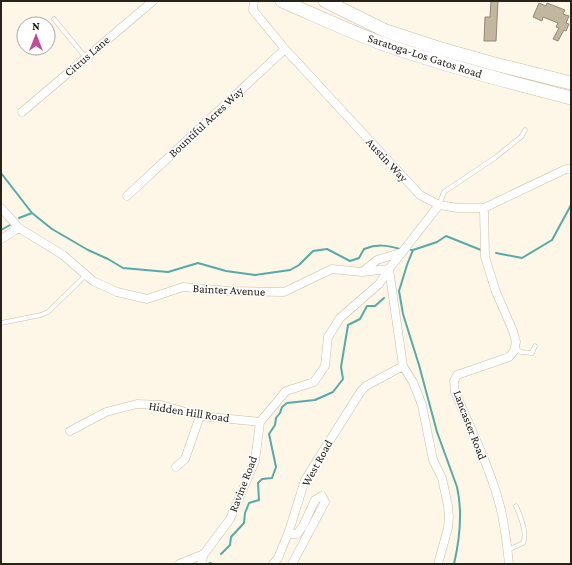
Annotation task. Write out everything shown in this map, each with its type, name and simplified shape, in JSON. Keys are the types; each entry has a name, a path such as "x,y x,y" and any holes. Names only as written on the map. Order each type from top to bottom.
{"main road":[{"name":"Saratoga-Los Gatos Road","path":"282,1 388,45 498,80 571,98"},
{"name":"Saratoga-Los Gatos Road","path":"325,1 386,31 438,48 571,83"}],"street":[{"name":"Citrus Lane","path":"22,112 153,1"},
{"name":"Austin Way","path":"254,1 253,10 285,49 420,195 439,205 458,208 484,208 568,169"},
{"name":"Bountiful Acres Way","path":"127,196 285,49"},
{"path":"260,422 286,391 314,382 325,366 328,338 340,318 379,284 401,253 439,205"},
{"name":"Bainter Avenue","path":"1,208 19,228 63,255 93,281 117,292 147,299 183,288 284,292 332,269 362,272 389,269"},
{"path":"484,208 485,257 496,292 516,342 515,348"},
{"path":"1,239 19,228"},
{"path":"362,272 377,260 401,253"},
{"path":"389,269 403,366 413,382 422,405 433,460 442,478 448,506 448,528 438,564"},
{"name":"Lancaster Road","path":"509,564 500,506 484,462 455,392 454,381 457,374 509,357 515,348"},
{"name":"West Road","path":"292,564 325,502 322,496 315,500 303,526 297,534 292,534 289,531 305,480 361,391 366,386 403,366"},
{"name":"Hidden Hill Road","path":"73,430 106,412 137,404 161,405 200,416 260,422"},
{"path":"176,467 185,459 200,416"},
{"name":"Ravine Road","path":"204,554 230,519 255,460 260,422"},
{"path":"273,564 278,558 289,531"},
{"path":"179,564 204,554"},
{"path":"201,564 204,554"}],"lane":[{"path":"56,21 86,58"},
{"path":"439,205 444,192 496,157 521,137 525,130"},
{"path":"1,324 48,312 86,275"},
{"path":"515,348 521,352 532,353 535,346"},
{"path":"508,550 523,543 525,538 522,520 516,506"}],"building":[{"path":"491,1 498,1 496,41 484,41 485,17 490,17"},
{"path":"539,3 546,6 547,3 565,10 563,14 569,16 566,23 569,24 566,31 564,30 558,41 553,39 559,28 556,27 558,23 543,17 542,21 533,17"}],"waterway":[{"path":"1,173 32,213 52,229 123,268 168,272 198,263 226,271 255,275 290,270 299,265 313,251 327,249 350,261 359,258 364,249 373,246 400,249"},
{"path":"496,253 522,258 552,240 571,205"},
{"path":"19,218 32,213"},
{"path":"1,230 10,225"},
{"path":"411,250 437,242 446,236 481,250"},
{"path":"413,250 399,291 403,314 419,365 437,432 457,487 460,506 460,526 454,564"},
{"path":"221,554 230,545 231,537 244,523 245,513 249,503 259,500 258,483 262,479 272,478 276,467 269,434 275,425 276,418 282,407 287,403 315,400 333,392 343,379 341,367 348,325 360,319 367,306 375,306 384,298"}]}
